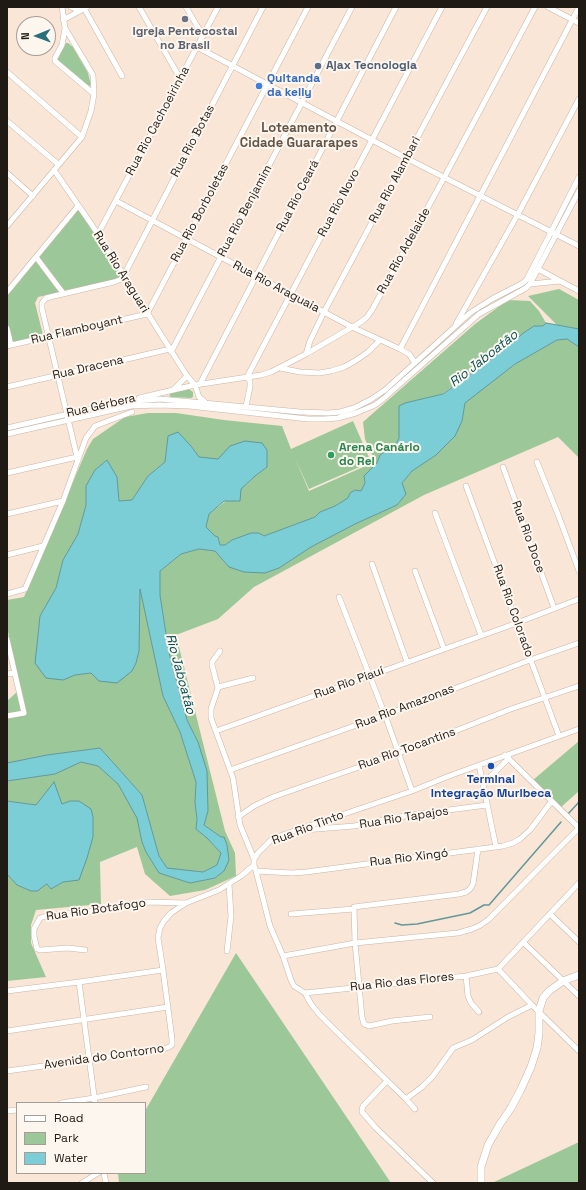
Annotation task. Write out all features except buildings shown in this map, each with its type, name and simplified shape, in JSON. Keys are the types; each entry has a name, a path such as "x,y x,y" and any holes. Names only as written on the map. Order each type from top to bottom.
{"street":[{"path":"7,225 82,136 92,111 94,94 93,75 65,28 62,7"},
{"path":"71,7 75,9 84,9"},
{"path":"139,7 180,78"},
{"path":"186,7 203,36"},
{"name":"Rua Rio Cachoeirinha","path":"98,234 218,7"},
{"name":"Rua Rio Botas","path":"124,276 263,7"},
{"name":"Rua Rio Borboletas","path":"147,314 308,7"},
{"name":"Rua Rio Benjamim","path":"170,350 221,257 352,7"},
{"name":"Rua Rio Ceará","path":"198,385 396,7"},
{"name":"Rua Rio Novo","path":"247,377 442,7"},
{"name":"Rua Rio Alambari","path":"306,354 310,341 324,312 487,7"},
{"name":"Rua Rio Adelaide","path":"198,385 261,375 271,372 306,354 367,317 445,176 535,7"},
{"path":"548,7 579,23"},
{"path":"400,349 579,7"},
{"path":"63,20 84,9"},
{"path":"84,9 122,76"},
{"path":"65,28 64,41 55,58 55,61 94,94"},
{"path":"197,47 406,158 445,176 579,246"},
{"path":"7,72 82,136"},
{"path":"454,328 518,214 579,98"},
{"path":"7,121 58,164"},
{"name":"Rua Rio Araguari","path":"54,170 98,234 187,376"},
{"path":"7,173 33,196"},
{"path":"123,402 160,399 206,402 316,414 340,412 354,408 385,390 470,313 492,299 523,283 527,279 579,176"},
{"path":"67,417 131,406 159,405 189,406 324,420 356,414 383,399 479,314 526,288 530,284 579,191"},
{"name":"Rua Rio Araguaia","path":"116,201 352,327 400,349 408,354 415,363"},
{"path":"7,292 78,206"},
{"path":"36,257 64,294"},
{"path":"538,269 579,291"},
{"path":"77,459 42,309 42,303 46,298 114,282 124,276"},
{"path":"530,284 560,281"},
{"name":"Rua Flamboyant","path":"9,346 147,314"},
{"path":"7,328 9,346"},
{"path":"280,368 300,372 331,371 355,362 380,340"},
{"name":"Rua Dracena","path":"7,387 170,350"},
{"path":"174,389 187,376 198,385 199,397 206,402"},
{"path":"246,406 250,387 250,382 247,377"},
{"name":"Rua Gérbera","path":"7,434 123,402 174,389 198,385"},
{"path":"7,594 25,589 63,501 77,459 86,438 95,426 132,412"},
{"name":"Rua Gérbera","path":"7,428 67,417"},
{"path":"7,473 77,459"},
{"path":"537,462 579,571"},
{"name":"Rua Rio Doce","path":"502,467 554,608"},
{"name":"Rua Rio Colorado","path":"466,486 559,736"},
{"path":"7,514 63,501"},
{"path":"435,513 481,635"},
{"path":"7,555 43,546"},
{"path":"372,564 407,662"},
{"path":"415,571 444,649"},
{"path":"339,597 385,715 412,791"},
{"name":"Rua Rio Piauí","path":"216,731 517,623 579,598"},
{"path":"7,639 24,713 7,716"},
{"name":"Rua Rio Amazonas","path":"230,770 385,715 579,643"},
{"path":"220,651 212,662 218,687 211,709 211,718 235,786 238,818 254,862 270,926 283,956 291,980 294,986 305,993 319,1014 415,1109"},
{"path":"7,674 15,673"},
{"path":"218,687 253,678"},
{"name":"Rua Rio Tocantins","path":"238,818 263,801 399,753 511,709 545,699 579,686"},
{"name":"Rua Rio Tinto","path":"162,970 158,938 160,928 164,921 171,913 186,903 218,890 241,876 254,862 258,853 271,840 296,830 412,791 479,765 507,757 579,729"},
{"path":"283,956 355,943 458,932 472,929 488,920 579,828 507,757"},
{"name":"Rua Rio Tinto","path":"483,784 507,757"},
{"path":"479,765 496,847"},
{"name":"Rua Rio Xingó","path":"256,871 292,873 306,872 496,847 512,843 520,839 530,830 551,802"},
{"name":"Rua Rio Tapajos","path":"296,830 354,826 410,815 487,805"},
{"path":"291,914 354,908 466,892 473,884 478,849"},
{"path":"227,951 230,916 229,884"},
{"path":"578,884 498,969 579,1051"},
{"name":"Rua Rio Botafogo","path":"85,950 68,948 38,949 34,936 34,929 40,918 49,915 80,913 147,902 186,903"},
{"path":"354,908 355,943 362,1017 364,1024 366,1026 375,1026 392,1021 430,1017"},
{"path":"550,914 579,942"},
{"path":"523,942 579,996"},
{"name":"Rua Rio das Flores","path":"305,993 359,986 466,976 498,969"},
{"path":"7,991 162,970"},
{"name":"Avenida do Contorno","path":"7,1071 160,1050 169,1047 172,1045 172,1039 162,970"},
{"path":"480,1183 481,1167 488,1145 511,1108 531,1067 537,1048 539,1011 543,998 549,991 563,981 579,975"},
{"path":"466,976 468,996 471,1003 479,1012"},
{"path":"79,982 90,1059 94,1100"},
{"path":"406,1099 422,1087 453,1048 472,1040 508,1017 532,1004"},
{"path":"7,1031 168,1007"},
{"path":"387,1081 363,1106 362,1112 376,1128 433,1183"},
{"path":"72,1102 94,1100 146,1087"},
{"path":"82,1183 96,1174"}],"green space":[{"path":"66,43 73,47 88,73 91,85 89,86 56,59"},
{"path":"78,206 125,278 63,293 36,257"},
{"path":"36,259 61,292 38,297 35,303 43,335 13,343 7,328 7,288"},
{"path":"559,289 579,300 579,329 557,325 528,296"},
{"path":"508,300 530,301 539,311 546,323 543,326 534,326 522,334 513,343 442,394 415,401 399,425 399,438 392,453 386,451 380,455 377,463 364,476 365,483 361,491 355,490 350,493 348,498 335,506 320,512 315,517 264,536 259,533 232,540 225,545 220,545 219,540 206,527 209,514 267,467 199,457 191,446 168,436 165,462 148,476 132,500 119,501 117,477 107,460 95,470 86,486 86,505 78,534 63,560 56,588 40,616 37,645 63,680 75,675 91,673 99,681 140,587 163,696 180,732 196,782 196,829 221,853 217,865 203,872 167,869 159,856 142,795 100,748 47,755 7,763 7,701 18,691 7,625 7,600 24,597 87,449 93,439 125,417 148,413 176,413 282,426 291,449 353,421 371,462 309,489 295,458 309,491 370,464 374,459 365,439 363,422 475,324"},
{"path":"567,339 579,347 579,458 558,437 424,495 254,587 218,619 176,635 225,831 235,853 236,876 205,890 170,896 145,874 137,847 100,862 101,904 36,910 31,925 31,943 46,977 7,981 7,874 17,885 31,891 38,891 47,884 51,889 63,882 79,879 62,804 36,805 7,801 7,781 55,774 81,762 98,766 118,784 138,818 142,842 146,852 159,873 190,883 215,878 224,871 223,837 204,825 208,811 198,742 187,720 170,657 160,595 160,571 181,554 199,549 215,551 229,567 279,568 311,547 355,524 397,505 405,494 402,483 412,471 436,455 462,421 464,403 515,364 557,340"},
{"path":"189,389 193,392 193,397 191,398 169,396 171,393"},
{"path":"579,741 579,791 560,808 533,780"},
{"path":"236,953 391,1183 119,1183 118,1174 146,1174 146,1109"},
{"path":"579,1142 579,1183 492,1183"}],"water":[{"path":"546,323 579,329 579,347 567,339 557,340 515,364 465,403 462,421 455,436 436,455 412,471 402,483 406,494 397,505 355,524 311,547 279,568 265,573 244,572 229,567 215,551 199,549 181,554 160,571 160,595 170,657 187,720 198,742 207,771 208,811 204,825 221,837 224,837 227,845 229,860 224,871 215,878 190,883 159,873 146,852 142,842 137,818 118,784 98,766 81,762 55,774 7,781 7,763 47,755 100,748 142,795 159,856 167,868 203,872 217,865 221,853 196,829 196,782 180,732 163,696 140,589 139,651 132,671 117,683 99,681 91,673 75,675 63,680 46,678 35,663 40,616 56,588 63,560 78,534 86,505 86,486 95,470 107,460 117,477 119,501 132,500 148,476 165,462 168,436 178,432 199,457 218,459 230,446 245,441 262,443 267,450 267,467 241,489 240,501 224,501 209,514 206,527 218,537 220,545 225,545 232,540 251,533 259,533 264,536 315,517 320,512 335,506 348,498 350,493 355,490 361,491 365,483 364,476 377,463 380,455 386,451 392,453 399,438 399,406 405,403 443,394 513,343 522,334 534,326 543,326"},
{"path":"54,782 62,804 70,801 79,801 91,809 93,817 93,837 79,880 63,882 51,889 47,884 38,891 31,891 17,885 7,874 7,801 36,805"}],"waterway":[{"path":"568,814 579,802"},
{"path":"395,923 402,925 417,924 470,913 484,905 489,905 561,822"}],"place":[{"name":"Igreja Pentecostal no Brasil","path":"185,19"},
{"name":"Ajax Tecnologia","path":"318,66"},
{"name":"Quitanda da kelly","path":"259,86"},
{"name":"Arena Canário do Rei","path":"331,455"},
{"name":"Terminal Integração Muribeca","path":"491,766"}],"district":[{"name":"Loteamento Cidade Guararapes","path":"299,136"}],"water label":[{"name":"Rio Jaboatão","path":"484,359"},
{"name":"Rio Jaboatão","path":"180,674"}]}
